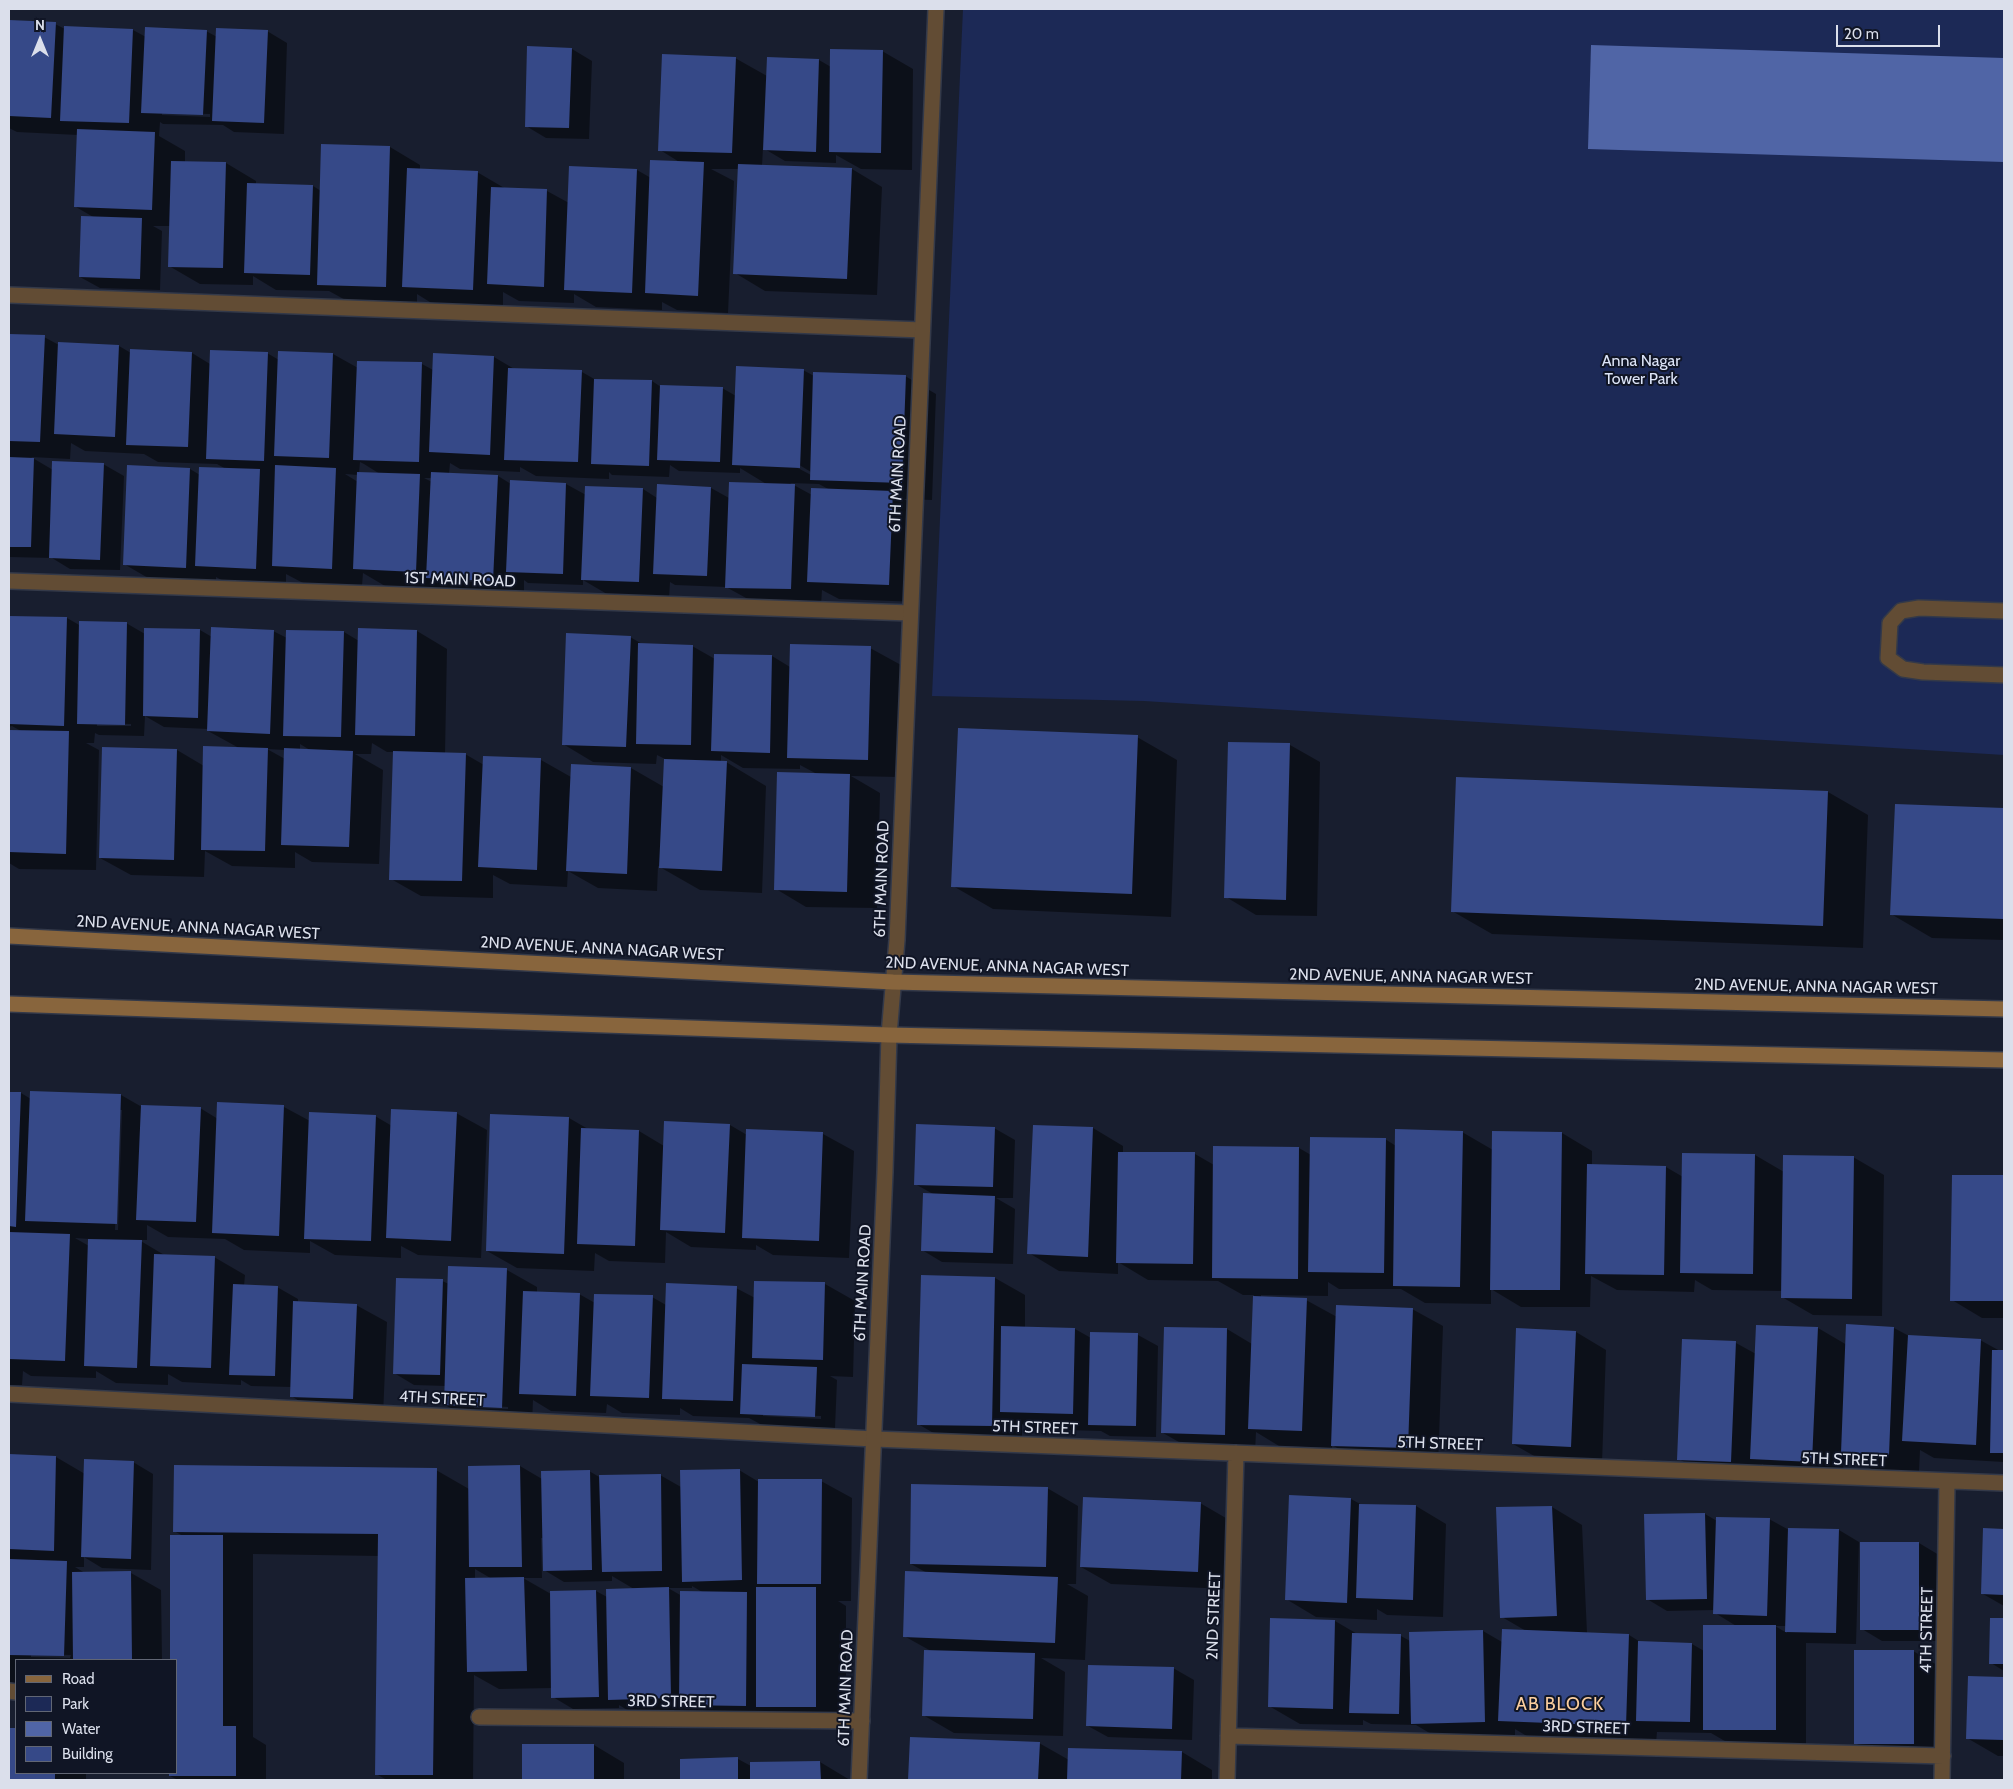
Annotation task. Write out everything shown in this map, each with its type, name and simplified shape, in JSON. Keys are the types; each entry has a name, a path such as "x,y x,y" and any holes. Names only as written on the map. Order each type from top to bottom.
{"main road":[{"name":"2ND AVENUE, ANNA NAGAR WEST","path":"9,936 893,982 2004,1009"},
{"path":"9,1004 889,1035 2004,1060"}],"street":[{"name":"6TH MAIN ROAD","path":"859,1780 889,1035 897,940 936,9"},
{"path":"9,295 922,330"},
{"name":"1ST MAIN ROAD","path":"9,582 910,613"},
{"path":"2004,611 1920,608 1901,611 1890,623 1888,658 1903,669 1923,672 2004,675"},
{"name":"4TH STREET","path":"9,1394 874,1439"},
{"name":"5TH STREET","path":"874,1439 2004,1483"},
{"name":"2ND STREET","path":"1227,1780 1236,1454"},
{"name":"4TH STREET","path":"1942,1780 1947,1481"},
{"name":"3RD STREET","path":"479,1717 862,1721"},
{"name":"3RD STREET","path":"1228,1736 1942,1756"}],"green space":[{"name":"Anna Nagar Tower Park","path":"963,9 2004,9 2004,755 1144,701 932,696"}],"water":[{"path":"1591,45 2004,58 2004,162 1588,149"}],"building":[{"path":"9,20 56,22 51,118 9,116"},
{"path":"64,26 133,29 129,123 60,121"},
{"path":"145,27 207,30 203,115 141,113"},
{"path":"216,28 268,30 264,123 212,121"},
{"path":"527,46 572,48 569,128 525,127"},
{"path":"830,49 883,50 881,153 829,152"},
{"path":"662,54 736,57 732,153 658,151"},
{"path":"767,57 819,59 816,152 763,150"},
{"path":"77,129 155,132 152,210 74,207"},
{"path":"321,144 390,146 386,287 317,285"},
{"path":"650,160 704,162 698,296 645,293"},
{"path":"171,161 226,162 223,268 168,267"},
{"path":"738,164 852,168 847,279 733,274"},
{"path":"569,166 637,169 632,293 564,290"},
{"path":"407,168 478,171 473,290 402,287"},
{"path":"247,183 313,185 310,275 244,273"},
{"path":"491,187 547,189 544,287 487,284"},
{"path":"81,216 142,218 140,279 79,277"},
{"path":"9,334 45,335 40,442 9,441"},
{"path":"58,342 119,345 115,437 54,434"},
{"path":"130,349 192,352 188,447 126,445"},
{"path":"210,350 268,352 264,461 206,459"},
{"path":"278,351 333,353 329,458 274,456"},
{"path":"433,353 494,356 490,455 429,452"},
{"path":"357,361 422,362 419,462 353,460"},
{"path":"736,366 804,369 800,468 732,465"},
{"path":"508,368 582,370 578,462 504,460"},
{"path":"813,372 906,375 902,483 810,480"},
{"path":"594,379 652,380 649,466 591,464"},
{"path":"660,385 723,387 720,462 657,460"},
{"path":"9,457 34,458 31,547 9,547"},
{"path":"52,461 104,463 100,560 49,558"},
{"path":"127,465 190,468 186,568 123,565"},
{"path":"275,465 336,468 332,569 272,566"},
{"path":"199,467 260,469 256,569 195,566"},
{"path":"357,472 420,474 416,572 353,569"},
{"path":"431,472 498,475 493,581 426,578"},
{"path":"510,480 566,483 563,574 506,572"},
{"path":"729,482 795,484 791,589 725,588"},
{"path":"657,484 711,487 707,576 653,574"},
{"path":"585,486 643,488 639,582 581,580"},
{"path":"811,488 893,491 889,585 807,582"},
{"path":"9,616 67,617 64,726 9,724"},
{"path":"79,621 127,622 125,725 77,724"},
{"path":"211,627 274,630 270,734 207,731"},
{"path":"144,628 200,629 198,718 143,716"},
{"path":"358,628 417,630 415,736 355,735"},
{"path":"286,630 344,631 341,737 283,736"},
{"path":"566,633 631,636 626,747 562,745"},
{"path":"638,643 693,645 691,745 636,744"},
{"path":"790,644 871,646 868,760 787,758"},
{"path":"714,654 772,655 770,753 711,751"},
{"path":"958,728 1138,735 1132,894 951,887"},
{"path":"9,730 69,731 66,854 9,852"},
{"path":"1228,742 1290,743 1286,900 1224,898"},
{"path":"203,746 268,748 265,851 201,850"},
{"path":"102,747 177,749 174,860 99,858"},
{"path":"284,748 353,751 349,847 281,845"},
{"path":"393,751 466,753 462,881 389,880"},
{"path":"483,756 541,758 537,870 478,867"},
{"path":"664,759 727,761 722,871 659,868"},
{"path":"571,764 631,767 627,874 566,871"},
{"path":"777,772 850,774 847,892 774,890"},
{"path":"1456,777 1828,791 1823,926 1451,912"},
{"path":"1895,804 2004,808 2004,919 1890,915"},
{"path":"30,1091 121,1094 117,1224 25,1221"},
{"path":"9,1092 21,1092 16,1227 9,1226"},
{"path":"217,1102 284,1105 279,1236 212,1233"},
{"path":"141,1105 201,1107 196,1222 136,1220"},
{"path":"391,1109 457,1112 451,1241 386,1238"},
{"path":"309,1112 376,1115 371,1241 304,1239"},
{"path":"490,1114 569,1117 564,1254 486,1251"},
{"path":"664,1121 730,1124 725,1233 660,1230"},
{"path":"916,1124 995,1127 993,1187 914,1185"},
{"path":"1033,1125 1093,1127 1088,1257 1027,1254"},
{"path":"581,1128 639,1130 635,1246 577,1244"},
{"path":"746,1129 823,1132 819,1241 742,1238"},
{"path":"1395,1129 1463,1131 1460,1287 1393,1286"},
{"path":"1492,1131 1562,1132 1560,1290 1490,1290"},
{"path":"1310,1137 1386,1138 1384,1273 1308,1272"},
{"path":"1213,1146 1299,1147 1298,1279 1212,1278"},
{"path":"1118,1152 1195,1152 1193,1264 1116,1263"},
{"path":"1682,1153 1755,1154 1753,1274 1680,1273"},
{"path":"1783,1155 1854,1156 1852,1299 1781,1298"},
{"path":"1587,1164 1666,1166 1664,1275 1585,1274"},
{"path":"1952,1175 2004,1175 2004,1301 1950,1301"},
{"path":"923,1193 995,1196 993,1253 921,1251"},
{"path":"9,1232 70,1234 65,1361 9,1359"},
{"path":"88,1239 142,1240 137,1368 84,1366"},
{"path":"154,1254 215,1256 211,1368 150,1366"},
{"path":"448,1266 507,1268 502,1408 444,1405"},
{"path":"921,1275 995,1277 992,1426 917,1425"},
{"path":"396,1278 443,1279 440,1375 393,1374"},
{"path":"754,1281 825,1282 823,1360 752,1358"},
{"path":"666,1283 737,1286 733,1401 662,1399"},
{"path":"233,1284 278,1286 275,1376 229,1375"},
{"path":"523,1291 580,1293 576,1396 519,1394"},
{"path":"594,1294 653,1295 649,1398 590,1396"},
{"path":"1253,1296 1307,1298 1302,1431 1248,1429"},
{"path":"293,1301 357,1304 353,1399 290,1397"},
{"path":"1336,1305 1413,1308 1408,1448 1331,1446"},
{"path":"1846,1324 1894,1327 1889,1455 1841,1453"},
{"path":"1756,1325 1818,1327 1812,1462 1750,1459"},
{"path":"1001,1326 1075,1328 1073,1414 1000,1412"},
{"path":"1164,1327 1227,1328 1225,1435 1161,1433"},
{"path":"1516,1328 1576,1331 1571,1447 1512,1444"},
{"path":"1090,1332 1138,1333 1136,1426 1088,1425"},
{"path":"1908,1335 1981,1339 1976,1445 1902,1441"},
{"path":"1682,1339 1736,1341 1731,1462 1677,1460"},
{"path":"1992,1350 2004,1350 2004,1453 1990,1453"},
{"path":"742,1364 817,1367 815,1417 740,1414"},
{"path":"9,1454 56,1456 54,1551 9,1549"},
{"path":"84,1459 134,1461 131,1559 81,1557"},
{"path":"174,1465 437,1468 433,1775 375,1775 378,1534 173,1532"},
{"path":"520,1465 522,1567 469,1567 468,1466"},
{"path":"740,1469 742,1580 682,1582 680,1470"},
{"path":"590,1470 592,1570 543,1571 541,1471"},
{"path":"661,1474 662,1571 602,1572 599,1475"},
{"path":"758,1479 822,1479 821,1584 757,1584"},
{"path":"911,1484 1048,1487 1046,1567 910,1564"},
{"path":"1289,1495 1351,1498 1347,1603 1285,1600"},
{"path":"1083,1497 1201,1502 1198,1572 1080,1567"},
{"path":"1359,1504 1416,1505 1413,1600 1356,1598"},
{"path":"1552,1506 1557,1616 1500,1618 1496,1507"},
{"path":"1705,1513 1707,1599 1646,1600 1644,1514"},
{"path":"1716,1517 1770,1518 1767,1616 1713,1614"},
{"path":"1788,1528 1839,1529 1836,1633 1785,1632"},
{"path":"1983,1528 2004,1529 2004,1595 1981,1594"},
{"path":"170,1535 223,1535 223,1726 236,1726 236,1776 169,1776 169,1774 178,1774 178,1659 170,1659"},
{"path":"1860,1542 1919,1542 1919,1630 1860,1630"},
{"path":"9,1559 67,1561 64,1656 9,1655"},
{"path":"131,1571 132,1659 73,1659 72,1572"},
{"path":"905,1571 1058,1577 1055,1643 903,1637"},
{"path":"524,1577 527,1671 467,1672 465,1578"},
{"path":"669,1587 671,1698 608,1700 606,1589"},
{"path":"756,1587 816,1587 816,1707 756,1707"},
{"path":"596,1590 599,1697 551,1698 550,1591"},
{"path":"680,1591 747,1592 746,1706 679,1705"},
{"path":"1270,1618 1335,1620 1333,1709 1268,1707"},
{"path":"1990,1618 2004,1618 2004,1664 1989,1664"},
{"path":"1703,1625 1776,1625 1776,1730 1703,1730"},
{"path":"1502,1629 1629,1634 1626,1726 1498,1721"},
{"path":"1483,1630 1485,1722 1411,1724 1409,1632"},
{"path":"1352,1633 1401,1634 1399,1714 1349,1713"},
{"path":"1638,1641 1692,1643 1690,1722 1636,1721"},
{"path":"924,1650 1035,1653 1033,1719 922,1716"},
{"path":"1854,1650 1914,1650 1914,1744 1854,1744"},
{"path":"1088,1665 1174,1667 1172,1729 1086,1726"},
{"path":"1968,1676 2004,1677 2004,1740 1966,1739"},
{"path":"9,1728 15,1728 15,1774 55,1774 55,1780 9,1780"},
{"path":"910,1737 1040,1742 1038,1780 908,1780"},
{"path":"522,1744 594,1744 594,1780 522,1780"},
{"path":"1068,1748 1182,1751 1181,1780 1067,1780"},
{"path":"738,1757 738,1780 680,1780 680,1759"},
{"path":"820,1761 821,1780 750,1780 750,1762"}],"district":[{"name":"AB BLOCK","path":"1560,1705"}]}
